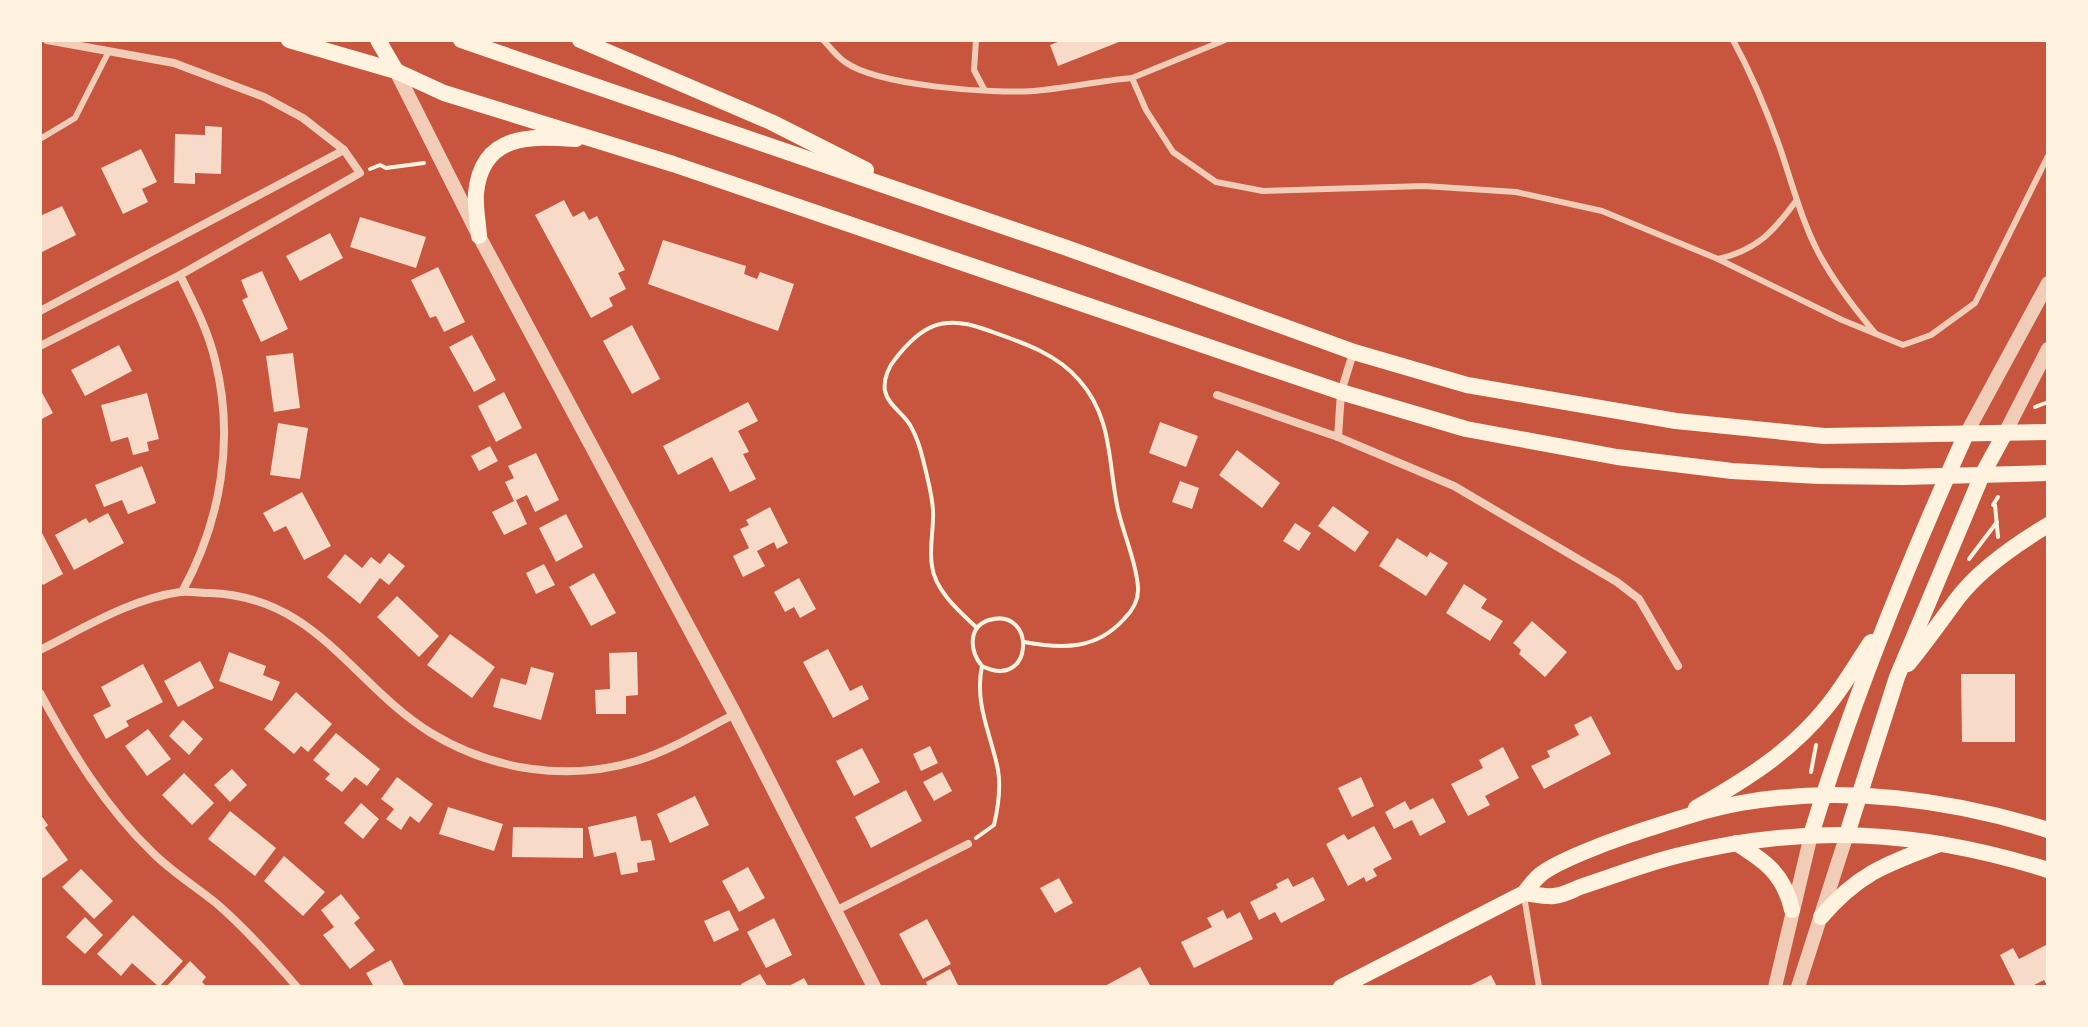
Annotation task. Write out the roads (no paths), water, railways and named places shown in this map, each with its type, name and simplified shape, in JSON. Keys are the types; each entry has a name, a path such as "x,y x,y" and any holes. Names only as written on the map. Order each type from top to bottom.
{"main road":[{"path":"289,40 396,71 444,93 600,141 1341,392 1466,429 1617,457 1732,471 1819,476 2048,473"},
{"path":"378,40 396,71"},
{"path":"392,40 396,71"},
{"path":"461,40 917,196 1354,352 1467,385 1676,421 1824,436 2048,432"},
{"path":"580,40 771,122 917,196"},
{"path":"479,236 476,192 483,169 492,155 512,140 537,137 600,141"},
{"path":"1847,834 1897,677 1982,475 2005,433"},
{"path":"1811,835 1885,620 1966,434"},
{"path":"1897,677 1939,628 1958,597 2008,551 2048,525"},
{"path":"1678,818 1748,778 1781,755 1827,707 1885,620"},
{"path":"1341,987 1524,893 1540,874 1607,843 1678,818 1741,803 1823,796 1889,797 1950,804 2048,830"},
{"path":"1524,893 1553,896 1674,856 1736,843 1829,834 1943,842 2048,870"},
{"path":"1821,917 1838,897 1874,869 1943,842"},
{"path":"1736,843 1763,861 1779,878 1788,890 1792,910"}],"street":[{"path":"40,346 180,275 360,173 344,150 303,118 264,97 174,63 47,40"},
{"path":"396,71 479,236 735,714 874,987"},
{"path":"40,311 344,150"},
{"path":"180,275 215,357 224,399 225,442 213,522 200,559 182,592"},
{"path":"1966,434 2048,283"},
{"path":"2005,433 2048,349"},
{"path":"1338,437 1341,392 1354,352"},
{"path":"1217,395 1338,437 1454,486 1617,582 1639,599 1678,666"},
{"path":"40,650 149,599 182,592 230,594 269,604 305,623 430,732 468,752 511,766 552,771 596,771 639,761 735,714"},
{"path":"40,693 81,767 115,812 154,854 215,903 274,959 297,987"},
{"path":"1798,987 1847,834"},
{"path":"1775,987 1811,835"},
{"path":"835,911 968,844"}],"lane":[{"path":"823,40 846,63 895,81 1032,91 1132,78 1225,40"},
{"path":"976,40 974,70 984,89"},
{"path":"1733,40 1751,72 1796,201 1818,251 1847,300 1876,334"},
{"path":"40,139 75,118 109,51"},
{"path":"1132,78 1146,110 1173,152 1216,182 1263,191 1424,186 1516,192 1602,211 1718,259 1842,320 1903,345 1931,335 1975,303 2048,156"},
{"path":"1718,259 1743,253 1777,227 1796,201"},
{"path":"1524,893 1539,987"}]}
